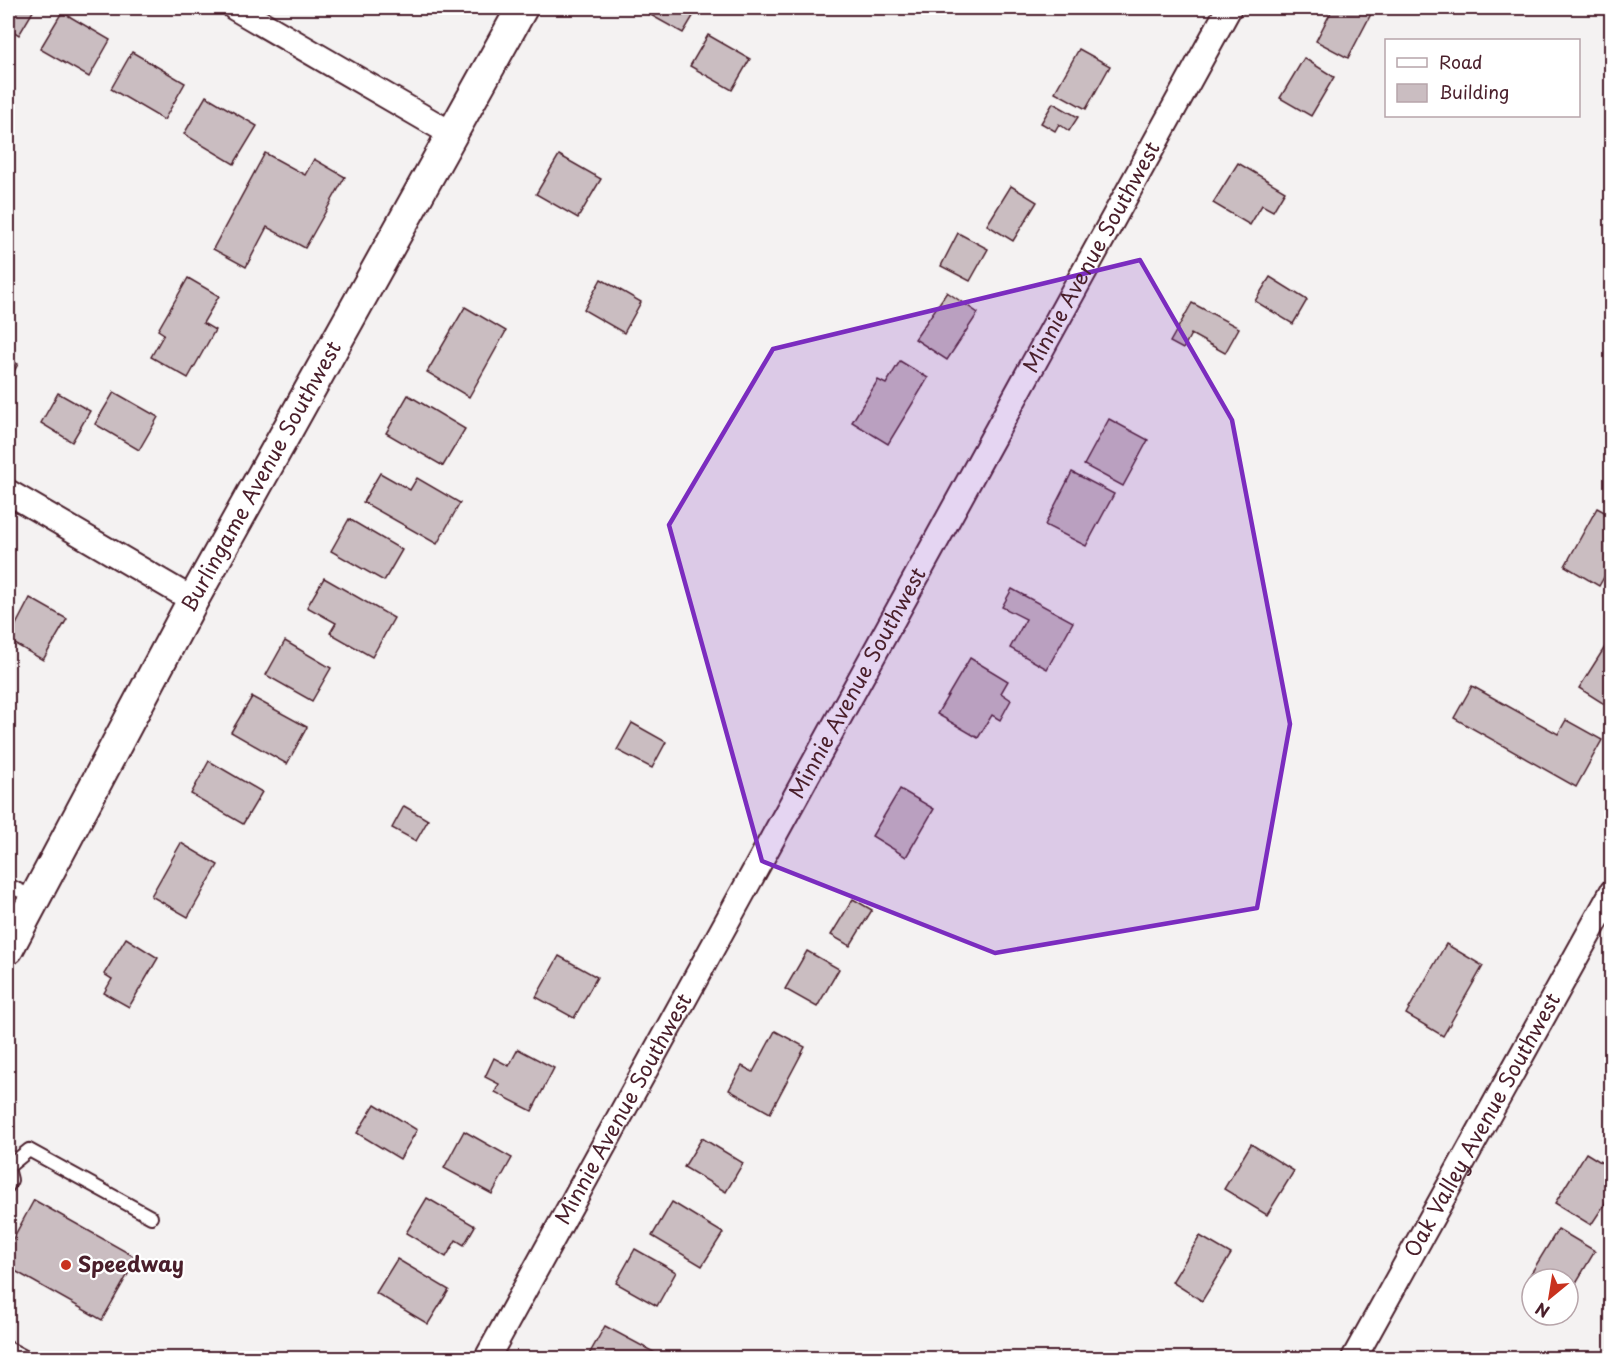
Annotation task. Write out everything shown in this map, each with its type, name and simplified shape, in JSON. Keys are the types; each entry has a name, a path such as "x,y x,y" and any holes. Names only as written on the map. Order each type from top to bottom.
{"street":[{"path":"235,8 452,134"},
{"name":"Burlingame Avenue Southwest","path":"8,949 193,600 522,8"},
{"name":"Minnie Avenue Southwest","path":"487,1359 1229,8"},
{"path":"8,492 193,600"},
{"name":"Oak Valley Avenue Southwest","path":"1354,1359 1611,892"}],"lane":[{"path":"8,885 35,898"},
{"path":"8,1186 11,1180 8,1167 29,1150 151,1217"},
{"path":"8,1348 27,1359"}],"highlighted area":[{"path":"1140,260 1232,420 1290,724 1257,908 995,953 762,861 669,525 773,349"}],"building":[{"path":"8,8 35,8 19,35 8,28"},
{"path":"638,8 698,8 683,33"},
{"path":"1333,8 1360,8 1371,14 1348,58 1316,41"},
{"path":"62,12 110,40 89,77 40,49"},
{"path":"708,35 750,59 732,90 690,66"},
{"path":"1079,49 1110,66 1086,109 1055,92"},
{"path":"132,52 185,83 164,120 111,89"},
{"path":"1304,58 1334,77 1311,116 1280,98"},
{"path":"206,96 257,126 234,164 184,134"},
{"path":"1053,103 1078,117 1069,131 1059,124 1055,131 1041,123"},
{"path":"265,153 305,175 314,159 345,177 305,248 267,227 246,267 213,249"},
{"path":"559,155 601,179 578,218 536,194"},
{"path":"1238,163 1285,191 1273,211 1262,205 1250,225 1213,203"},
{"path":"1011,186 1037,202 1013,241 987,225"},
{"path":"958,233 988,249 970,281 941,266"},
{"path":"1270,277 1307,300 1293,324 1255,301"},
{"path":"188,278 219,296 203,323 215,330 188,378 151,357 164,334 158,330"},
{"path":"601,279 641,302 624,333 584,310"},
{"path":"947,292 978,313 947,360 915,339"},
{"path":"1192,303 1239,328 1225,353 1191,334 1183,349 1170,342"},
{"path":"465,307 506,331 469,397 427,372"},
{"path":"8,359 18,364 8,382"},
{"path":"900,361 928,378 888,444 852,422 878,380 886,384"},
{"path":"114,392 158,417 139,450 95,424"},
{"path":"58,393 90,411 72,442 41,423"},
{"path":"408,395 465,429 443,466 386,433"},
{"path":"1109,419 1148,440 1123,486 1084,465"},
{"path":"1072,472 1114,494 1086,546 1045,525"},
{"path":"380,473 410,490 417,478 460,503 437,544 363,502"},
{"path":"1597,508 1612,516 1612,563 1599,586 1565,566"},
{"path":"349,519 402,550 384,581 331,551"},
{"path":"324,578 394,618 372,657 330,633 336,623 307,607"},
{"path":"1012,589 1073,622 1047,669 1010,648 1026,619 1002,607"},
{"path":"30,598 67,619 43,660 8,640"},
{"path":"1610,639 1612,640 1612,709 1579,688"},
{"path":"285,641 331,668 312,701 266,675"},
{"path":"970,658 1008,681 1001,693 1011,700 1000,720 992,715 978,738 937,714"},
{"path":"1472,686 1558,734 1566,720 1602,740 1576,787 1454,718"},
{"path":"252,697 307,727 287,764 231,732"},
{"path":"632,723 666,742 652,768 617,750"},
{"path":"209,761 262,792 243,824 191,794"},
{"path":"900,789 934,809 906,857 872,836"},
{"path":"404,806 428,820 416,841 392,828"},
{"path":"181,843 218,865 188,917 151,896"},
{"path":"853,899 872,910 850,946 831,935"},
{"path":"126,938 158,958 129,1007 104,993 112,979 104,974"},
{"path":"1446,944 1483,966 1443,1036 1406,1014"},
{"path":"807,951 839,969 817,1007 785,989"},
{"path":"559,956 597,977 574,1018 536,997"},
{"path":"775,1031 805,1047 770,1113 729,1090 742,1066 753,1072"},
{"path":"518,1049 554,1068 532,1111 495,1092 499,1084 485,1077 494,1058 509,1066"},
{"path":"375,1104 417,1130 400,1159 357,1133"},
{"path":"464,1131 512,1158 492,1194 444,1168"},
{"path":"702,1138 743,1163 726,1192 684,1167"},
{"path":"1251,1144 1294,1171 1267,1215 1224,1189"},
{"path":"1586,1153 1612,1169 1612,1193 1591,1225 1555,1203"},
{"path":"427,1198 475,1226 464,1245 456,1240 446,1257 406,1233"},
{"path":"34,1200 137,1258 102,1320 8,1267 8,1248"},
{"path":"672,1202 723,1233 702,1266 652,1236"},
{"path":"1558,1229 1595,1251 1580,1276 1580,1267 1535,1267"},
{"path":"1200,1236 1231,1254 1202,1301 1172,1282"},
{"path":"635,1249 676,1272 657,1306 616,1283"},
{"path":"397,1259 449,1290 428,1324 376,1293"},
{"path":"605,1326 661,1356 660,1358 587,1358"}],"place":[{"name":"Speedway","path":"66,1265"}]}
